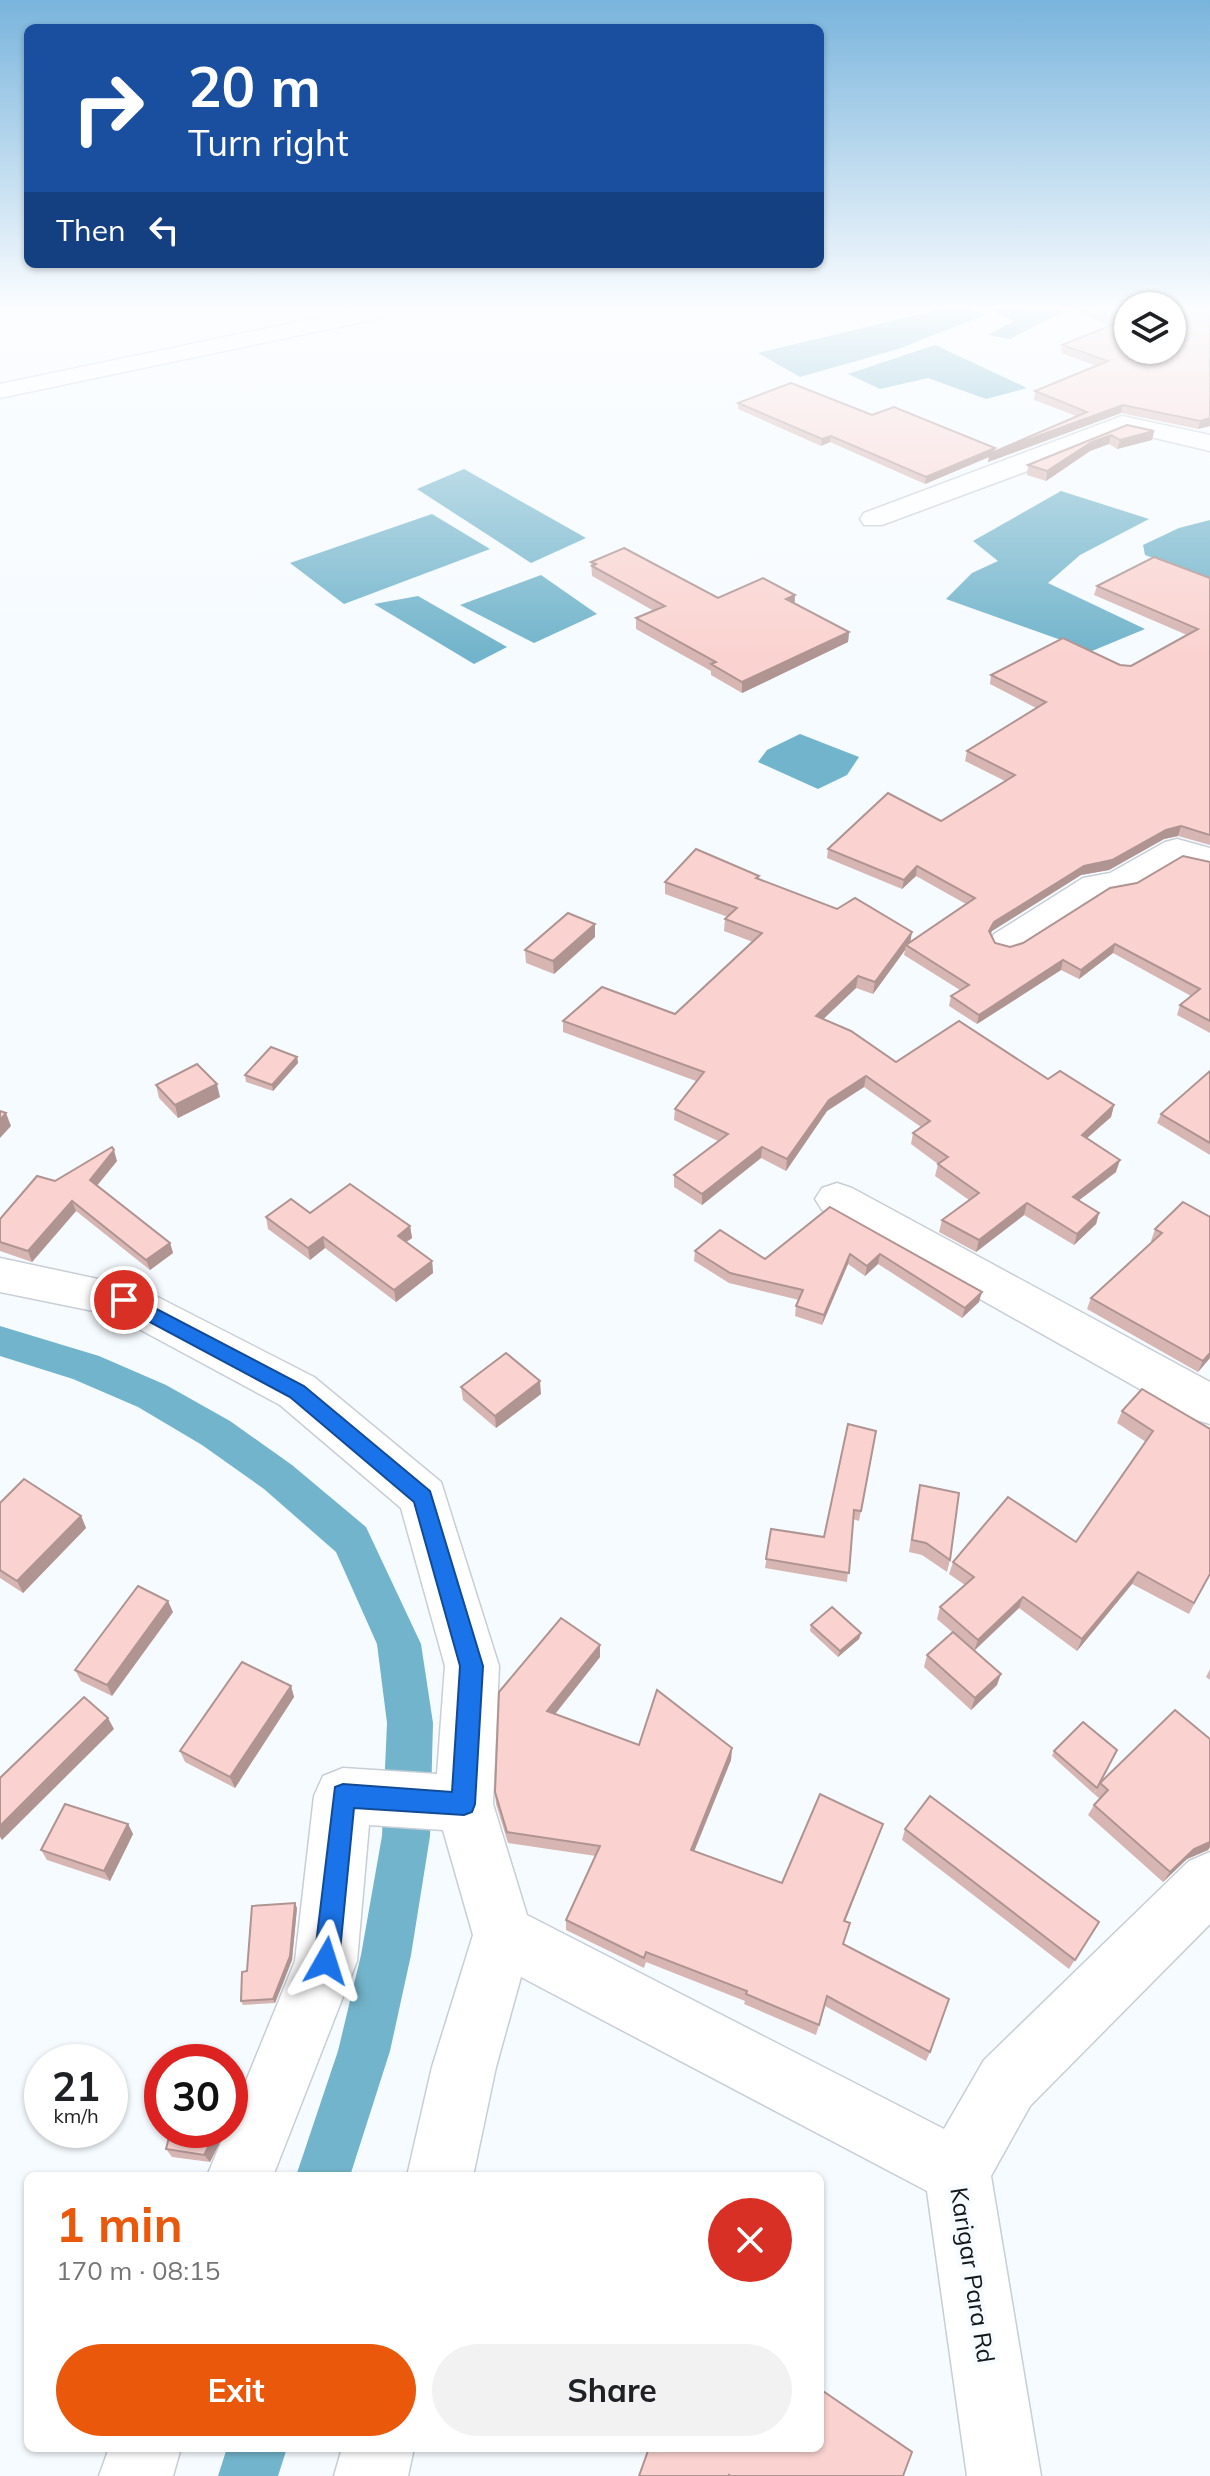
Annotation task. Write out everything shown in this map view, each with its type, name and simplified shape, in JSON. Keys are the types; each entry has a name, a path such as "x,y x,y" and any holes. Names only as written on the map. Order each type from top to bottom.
{"street":[{"path":"873,519 1059,451 1122,423 1210,443"},
{"path":"1007,942 1096,886 1120,882 1177,849 1210,860"},
{"path":"837,1199 1210,1405"},
{"path":"0,1275 124,1300 297,1391 423,1497 472,1666 464,1804 503,1935 464,2067 441,2172"},
{"path":"242,2172 326,1961 343,1796 464,1804"},
{"name":"Karigar Para Rd","path":"1004,2476 957,2171 1007,2083 1210,1882"},
{"path":"503,1935 957,2171"},
{"path":"136,2476 144,2452"},
{"path":"371,2476 377,2452"}],"water":[{"path":"464,469 586,538 531,563 417,489"},
{"path":"1061,491 1149,519 1080,555 1048,583 1145,629 1092,651 946,599 972,573 998,561 973,541"},
{"path":"432,514 490,549 344,604 290,563"},
{"path":"1210,520 1210,578 1145,555 1143,545 1179,528"},
{"path":"541,575 597,614 534,643 460,605"},
{"path":"418,596 507,647 474,664 374,604"},
{"path":"800,734 859,757 847,775 818,789 758,762 767,750"}],"building":[{"path":"784,423 932,423 995,448 926,477 831,436 822,439"},
{"path":"1062,423 1075,423 989,454"},
{"path":"1127,425 1154,431 1120,440 1111,435 1092,442 1047,471 1028,465"},
{"path":"624,548 718,598 763,578 795,595 786,599 849,632 742,682 711,664 716,662 636,618 665,606 592,566 596,564 591,562"},
{"path":"1154,557 1210,578 1210,835 1181,826 1166,830 1112,860 1084,866 994,922 989,931 995,943 1010,947 1023,943 1110,888 1137,883 1183,856 1210,862 1210,1021 1180,1005 1200,989 1115,944 1081,970 1063,960 979,1015 951,996 969,985 906,945 975,898 917,866 904,880 828,849 888,793 941,821 1015,775 967,751 1046,702 991,675 1063,638 1120,665 1131,666 1198,629 1097,586"},
{"path":"696,849 759,876 756,878 837,909 855,898 912,932 875,982 858,976 816,1016 851,1031 896,1062 959,1021 1048,1079 1060,1071 1114,1105 1082,1135 1120,1160 1073,1197 1099,1213 1077,1234 1027,1203 979,1240 942,1220 979,1193 938,1164 948,1157 913,1133 930,1121 866,1076 829,1100 787,1159 762,1147 702,1194 674,1175 728,1134 675,1109 704,1072 563,1021 602,987 675,1014 762,933 725,919 737,908 665,882"},
{"path":"568,913 595,924 553,961 525,950"},
{"path":"271,1047 297,1057 272,1085 245,1075"},
{"path":"197,1064 217,1084 175,1105 156,1085"},
{"path":"1210,1071 1210,1143 1161,1114"},
{"path":"112,1147 114,1150 90,1180 170,1243 146,1260 72,1201 28,1251 0,1242 0,1219 37,1176 55,1181"},
{"path":"350,1184 410,1226 398,1236 432,1261 394,1290 323,1237 308,1248 266,1217 291,1199 310,1213"},
{"path":"1183,1202 1210,1217 1210,1353 1203,1361 1091,1298 1162,1233 1155,1229"},
{"path":"830,1207 982,1292 965,1308 880,1254 867,1266 850,1254 824,1315 796,1306 803,1290 730,1273 695,1251 720,1230 765,1259"},
{"path":"506,1353 540,1381 495,1416 461,1387"},
{"path":"1142,1389 1210,1429 1210,1574 1194,1603 1138,1572 1082,1639 1023,1597 978,1640 940,1607 974,1577 953,1562 1008,1497 1076,1542 1153,1431 1122,1411"},
{"path":"848,1424 876,1431 861,1511 854,1510 849,1573 766,1559 771,1529 824,1537"},
{"path":"24,1479 81,1516 17,1581 0,1570 0,1503"},
{"path":"920,1485 959,1493 950,1560 926,1543 912,1540"},
{"path":"138,1586 168,1601 107,1685 75,1670"},
{"path":"832,1607 861,1633 840,1651 811,1625"},
{"path":"561,1618 600,1645 547,1711 639,1745 657,1690 732,1748 691,1850 782,1883 820,1794 883,1824 844,1921 850,1923 843,1944 949,1999 930,2052 827,1996 819,2025 746,1994 747,1991 646,1952 644,1958 566,1920 600,1846 507,1832 495,1792 499,1692"},
{"path":"953,1632 1001,1674 975,1698 927,1655"},
{"path":"242,1662 291,1686 230,1777 180,1751"},
{"path":"84,1697 108,1718 0,1826 0,1778"},
{"path":"1175,1710 1210,1739 1210,1842 1194,1849 1170,1872 1094,1805 1108,1790 1100,1783"},
{"path":"1083,1722 1117,1750 1097,1788 1054,1751"},
{"path":"930,1796 1099,1922 1075,1960 905,1829"},
{"path":"65,1804 128,1824 104,1871 41,1850"},
{"path":"295,1903 290,1956 273,1999 241,2001 242,1972 247,1971 252,1906"},
{"path":"166,2148 208,2148 204,2155"},
{"path":"824,2392 912,2452 903,2476 639,2476 648,2452 824,2452"}],"waterway":[{"path":"0,1341 85,1367 152,1396 216,1433 278,1477 351,1540 399,1644 410,1723 406,1836 386,1955 364,2051 324,2172"},
{"path":"248,2476 256,2452"}],"route":[{"path":"124,1300 297,1391 423,1497 472,1666 464,1804 343,1796 326,1961"}]}
